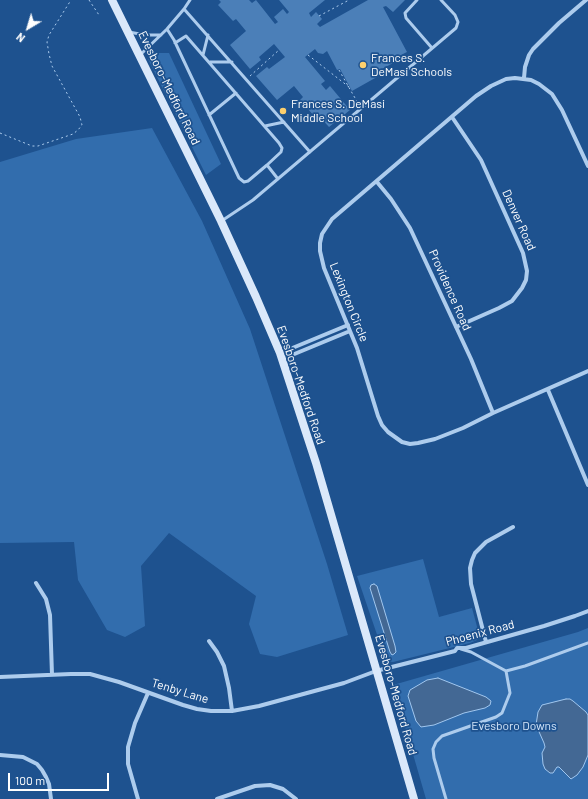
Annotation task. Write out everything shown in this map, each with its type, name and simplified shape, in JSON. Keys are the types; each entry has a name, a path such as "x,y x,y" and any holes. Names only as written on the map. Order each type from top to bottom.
{"street":[{"name":"Evesboro-Medford Road","path":"112,0 221,221 284,355 414,799"},
{"path":"586,0 559,23 533,49 529,55 524,78 539,84 552,94 567,120 588,166"},
{"name":"Lexington Circle","path":"524,78 506,79 491,86 452,117 332,219 324,230 320,243 320,251 324,268 348,325 382,425 394,438 402,442 410,444 435,439 463,428 493,413 548,390 588,371"},
{"name":"Denver Road","path":"452,117 477,153 486,171 524,253 527,271 526,280 522,288 512,301 456,327"},
{"name":"Providence Road","path":"377,182 391,199 410,228 471,359 493,413"},
{"path":"284,355 290,349 348,325"},
{"path":"284,355 292,356 350,331"},
{"path":"548,390 588,485"},
{"path":"486,642 471,584 470,568 475,552 486,542 513,526"},
{"path":"36,583 46,599 50,615 52,674"},
{"name":"Phoenix Road","path":"376,671 455,651 457,648 466,648 565,620 588,611"},
{"path":"209,641 217,652 224,666 232,711"},
{"name":"Tenby Lane","path":"0,676 80,674 100,676 202,710 232,711 269,704 348,682 376,671"},
{"path":"138,799 128,764 128,747 135,723 148,693"},
{"path":"0,756 23,757 37,764 42,770 49,784 52,799"},
{"path":"216,799 256,786 270,785 283,789 296,799"}],"lane":[{"path":"140,55 167,29 190,0"},
{"path":"417,0 405,13 406,18 432,48"},
{"path":"221,221 253,200 456,28 458,22 441,0"},
{"path":"184,9 310,152"},
{"path":"167,29 239,178 244,182 248,181 280,152 282,148 279,142 186,36 175,43"},
{"path":"128,32 145,36 161,35"},
{"path":"203,55 208,35"},
{"path":"210,62 232,62"},
{"path":"209,115 236,93"},
{"path":"265,126 284,122"},
{"path":"266,165 278,179"},
{"path":"457,648 471,652 506,671 525,666 588,643"},
{"path":"446,799 434,758 433,749 436,742 442,736 496,718 502,713 510,694 506,671"}],"path":[{"path":"0,133 32,146 38,146 73,134 82,125 80,117 52,66 47,42 49,35 71,0"},
{"path":"89,0 99,15"},
{"path":"319,16 349,0"},
{"path":"246,79 279,50"},
{"path":"308,55 349,87"},
{"path":"339,70 361,109"}],"green space":[{"path":"157,53 169,53 221,164 206,175 148,59"},
{"path":"152,128 202,221 250,329 327,564 348,635 277,657 260,654 249,624 256,596 169,533 141,566 145,626 125,637 107,630 78,580 74,542 0,543 0,162 76,139"},
{"path":"423,559 439,617 472,608 479,634 477,640 393,662 386,661 357,576"},
{"name":"Evesboro Downs","path":"588,628 588,799 426,799 393,685"}],"shaded area":[{"path":"374,584 377,586 395,646 396,652 392,655 370,588 371,585"},
{"path":"438,678 486,697 491,701 490,705 485,708 464,713 434,725 421,727 416,721 408,696 410,690 427,680"},
{"path":"566,699 573,701 588,715 588,755 583,767 577,775 571,779 559,767 557,767 553,773 550,773 545,769 542,753 545,747 536,725 538,712 542,705"}],"building":[{"name":"Frances S. DeMasi Schools","path":"219,0 249,0 252,3 256,0 275,24 278,22 274,17 283,9 287,14 289,12 279,0 325,0 309,13 311,17 316,12 322,19 317,24 320,27 368,0 405,0 393,12 386,6 383,7 407,52 391,60 393,63 382,69 384,73 352,91 340,69 337,70 327,51 323,54 318,53 315,49 305,57 325,81 321,84 326,90 330,86 350,110 329,127 318,115 315,117 300,100 303,97 294,86 277,100 256,76 267,67 269,69 285,57 274,44 259,57 261,60 250,69 230,45 246,31 236,19 233,21 218,5 221,2"}],"place":[{"name":"Frances S. DeMasi Schools","path":"363,65"},
{"name":"Frances S. DeMasi Middle School","path":"283,111"}]}
